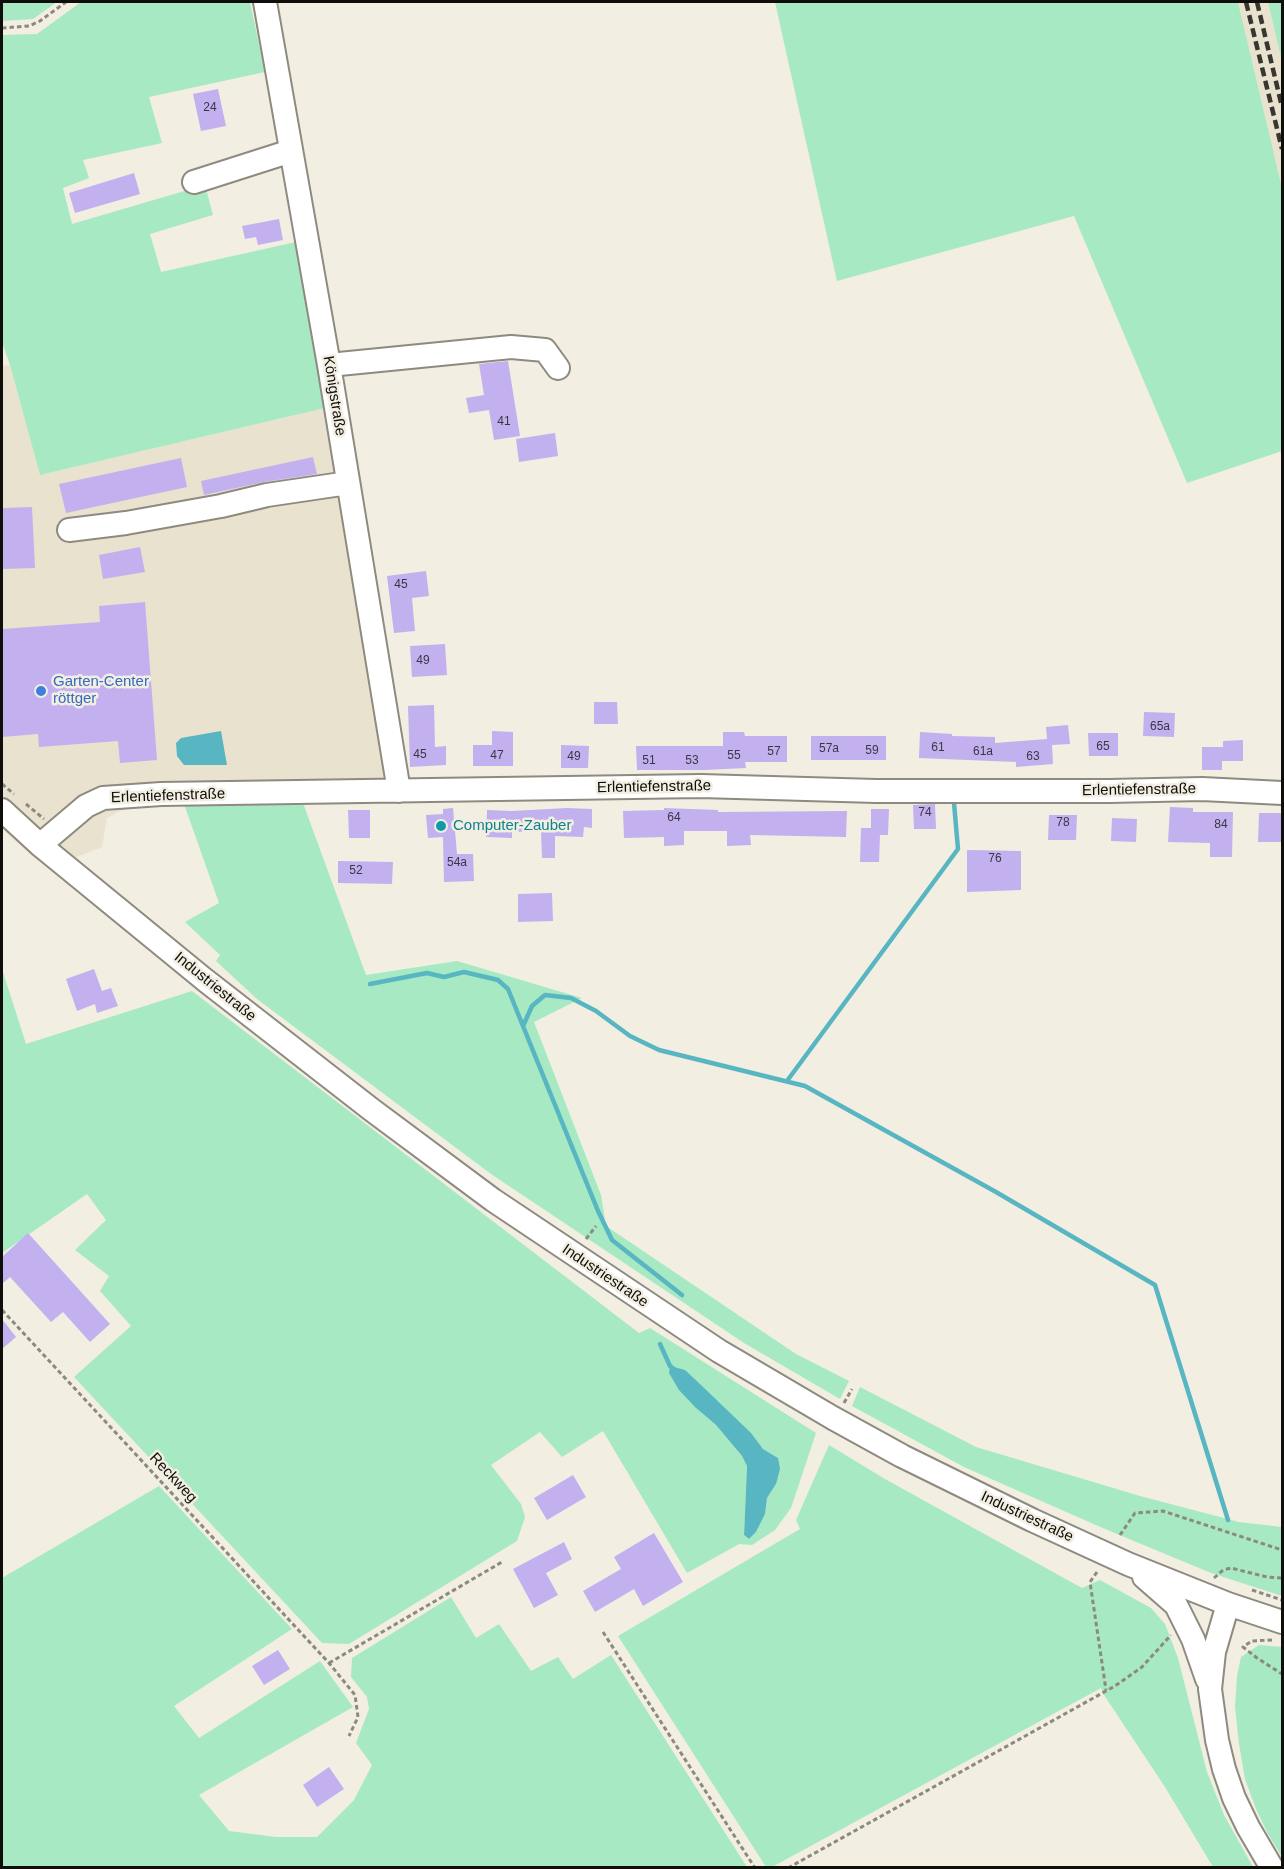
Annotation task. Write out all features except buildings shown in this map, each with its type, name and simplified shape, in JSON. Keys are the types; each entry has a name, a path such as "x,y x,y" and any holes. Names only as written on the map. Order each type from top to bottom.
{"street":[{"name":"Königstraße","path":"265,2 329,365 399,791"},
{"path":"194,182 291,151"},
{"path":"329,365 512,347 545,350 558,368"},
{"path":"69,530 126,523 221,506 267,495 348,483"},
{"name":"Erlentiefenstraße","path":"49,838 86,806 103,798 255,784 399,791 701,786 876,791 1202,789 1282,793"},
{"name":"Industriestraße","path":"9,804 205,980 372,1110 493,1200 719,1352 902,1456 1032,1520 1128,1564 1228,1604 1279,1631"},
{"path":"1128,1564 1176,1605 1184,1620 1197,1648 1210,1689 1217,1740 1234,1798 1272,1868"},
{"path":"1210,1689 1214,1652 1228,1604"}],"path":[{"path":"2,28 29,26 66,2"},
{"path":"2,784 9,804"},
{"path":"25,803 49,838"},
{"name":"Reckweg","path":"2,1310 329,1663 355,1695 358,1717 349,1736"},
{"path":"1120,1535 1135,1513 1163,1511 1282,1550"},
{"path":"329,1663 502,1562"},
{"path":"1214,1578 1223,1570 1231,1568 1267,1577 1282,1578"},
{"path":"1096,1572 1090,1582 1106,1691"},
{"path":"788,1868 1106,1691 1142,1667 1177,1630"},
{"path":"1279,1631 1252,1641 1243,1647 1282,1674"},
{"path":"603,1632 754,1868"}],"shaded area":[{"path":"1238,2 1268,2 1282,62 1282,188"},
{"path":"10,365 40,475 329,407 394,798 303,803 184,804 140,801 107,818 102,847 67,861 37,860 2,829 2,366"}],"green space":[{"path":"2,2 57,2 33,19 2,21"},
{"path":"81,2 250,2 265,72 149,97 162,143 83,160 89,178 63,188 72,224 205,185 213,215 150,234 161,272 296,242 329,407 40,475 2,342 2,35 37,34"},
{"path":"775,2 1238,2 1282,188 1282,451 1187,483 1074,216 837,281"},
{"path":"1268,2 1282,2 1282,62"},
{"path":"303,803 366,975 457,961 582,998 534,1022 601,1195 606,1226 796,1354 849,1381 840,1399 744,1343 491,1174 257,999 216,961 220,955 185,922 219,903 184,804"},
{"path":"2,969 26,1044 192,991 639,1333 650,1328 816,1433 791,1508 775,1530 752,1545 739,1544 687,1573 603,1431 562,1457 540,1432 491,1465 521,1504 525,1517 517,1541 349,1644 322,1643 74,1377 131,1326 100,1291 109,1276 75,1250 106,1220 87,1194 2,1253","holes":["717,1401 763,1449 778,1458 776,1484 767,1498 765,1514 756,1532 749,1539 744,1535 747,1466 742,1456 716,1425 696,1408"]},
{"path":"860,1387 976,1447 1140,1496 1239,1522 1282,1527 1282,1596 1211,1573 964,1467 852,1406"},
{"path":"829,1445 885,1479 1082,1588 1100,1580 1151,1608 1165,1624 1178,1658 1207,1772 1224,1815 1253,1867 1213,1867 1101,1688 772,1867 766,1867 618,1636 800,1529 796,1520"},
{"path":"159,1486 292,1629 174,1706 199,1738 320,1661 353,1707 199,1795 229,1831 276,1837 317,1837 354,1800 372,1765 356,1743 369,1709 367,1697 351,1677 352,1658 451,1597 476,1638 499,1624 531,1671 558,1657 573,1679 611,1655 747,1867 2,1867 2,1578"},
{"path":"1259,1645 1282,1647 1282,1857 1256,1809 1245,1779 1239,1744 1235,1707 1237,1676 1241,1657"}],"water":[{"path":"221,731 227,765 184,765 177,756 176,743 181,738"},
{"path":"670,1366 685,1370 751,1433 763,1449 778,1458 780,1469 776,1484 767,1498 765,1514 756,1532 749,1539 744,1535 747,1466 742,1456 716,1425 679,1390 669,1373"}],"waterway":[{"path":"787,1081 958,849 954,803"},
{"path":"370,984 427,973 444,977 464,972 498,980 508,989 598,1211 612,1240 682,1295"},
{"path":"523,1026 532,1006 545,995 571,998 596,1011 630,1036 659,1050 805,1086 996,1192 1155,1285 1228,1520"},
{"path":"660,1344 670,1366 675,1370"}],"railway":[{"path":"1246,2 1282,149"},
{"path":"1257,2 1282,107"}],"place":[{"name":"Garten-Center röttger","path":"41,691"},
{"name":"Computer-Zauber","path":"441,826"}]}
